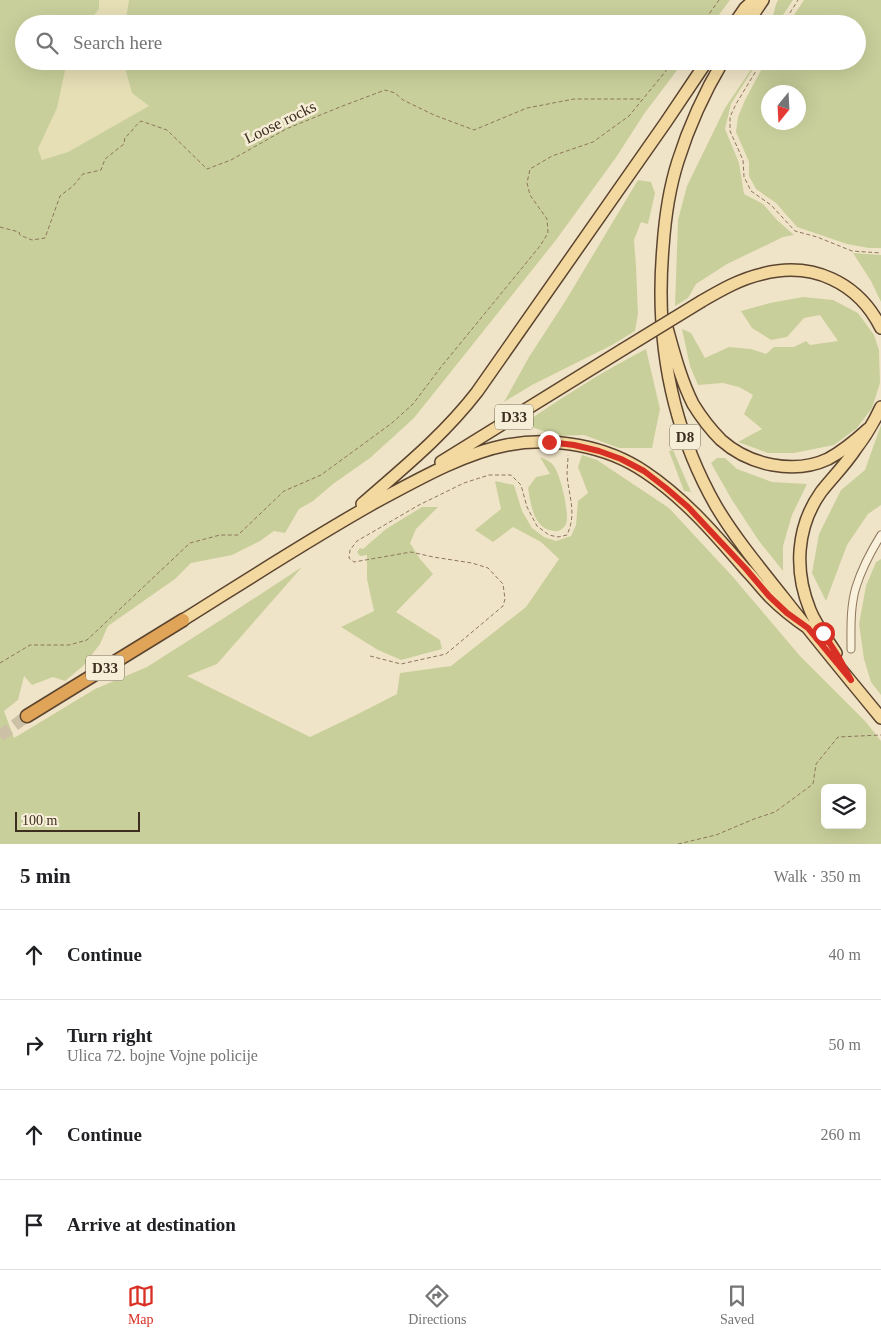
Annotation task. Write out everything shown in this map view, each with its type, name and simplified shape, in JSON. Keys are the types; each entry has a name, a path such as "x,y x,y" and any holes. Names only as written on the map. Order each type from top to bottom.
{"highway":[{"name":"D33","path":"27,716 182,620"}],"main road":[{"path":"740,15 754,0"},
{"path":"753,15 763,0"},
{"path":"346,519 432,443 466,406 499,362 701,70"},
{"name":"D8","path":"718,70 698,107 677,162 668,201 660,287 664,351 669,384 683,432 697,470 717,506 748,553 881,718"},
{"name":"D33","path":"182,620 346,519 406,486 443,461 730,285 761,274 784,270 821,274 847,287 865,303 881,328"},
{"path":"661,307 673,349 687,390 694,404 707,425 722,440 737,451 756,461 794,467 827,460 868,430"},
{"path":"851,680 810,611 800,571 800,550 804,528 820,494 855,451 881,408"},
{"path":"406,486 461,460 483,451 506,445 526,442 549,442 569,444 599,451 621,459 644,471 666,488 688,507 769,596 787,613 808,628"}],"street":[{"path":"851,649 851,619 855,588 867,558 881,535"}],"path":[{"path":"708,15 719,0"},
{"path":"789,15 798,0"},
{"path":"0,663 30,645 69,645 87,640 190,543 220,535 238,535 284,490 321,475 392,423 413,404 540,246 548,233 547,218 530,195 527,182 530,169 552,156 593,142 629,116 667,70"},
{"path":"757,70 730,117 730,131 743,160 744,177 751,192 771,205 795,231 817,237 852,251 881,252"},
{"name":"Loose rocks","path":"0,227 20,232 20,234 32,240 45,238 60,196 73,186 83,174 101,170 105,159 124,144 125,137 131,133 134,126 142,121 168,130 207,169 231,160 286,128 386,90 434,115 474,130 527,108 574,99 643,99"},
{"path":"370,656 401,664 446,654 503,606 505,599 503,584 488,568 472,563 411,552 354,562 349,558 350,550 357,541 419,505 464,483 489,475 511,475 521,484 527,507 537,526 549,535 558,537 567,535 571,525 573,507 567,475 569,444"},
{"path":"678,844 716,835 774,812 813,784 816,764 838,737 881,736"}],"shaded area":[{"path":"99,0 129,0 126,15 94,15 99,9"},
{"path":"126,70 132,93 149,106 68,152 42,160 38,150 57,108 65,71"}],"green space":[{"path":"0,0 99,0 99,9 94,15 15,15 15,70 65,70 57,108 38,149 42,160 68,152 149,106 132,93 126,70 677,70 556,240 414,418 370,458 333,484 313,501 299,509 285,533 274,531 260,541 232,555 191,563 175,579 108,626 100,644 83,666 65,681 53,677 32,685 24,676 18,700 4,711 14,738 95,689 147,667 302,567 217,664 187,676 310,737 354,716 397,694 400,673 451,666 526,607 559,559 541,542 513,527 493,542 475,530 501,509 495,481 514,485 522,511 532,528 544,537 556,541 571,536 576,525 578,501 588,493 578,467 582,455 597,460 669,508 733,577 800,656 865,721 881,741 881,844 0,844"},
{"path":"129,0 730,0 719,15 126,15"},
{"path":"778,0 793,0 783,15 773,15"},
{"path":"804,0 881,0 881,248 847,244 797,227 776,203 756,189 749,176 749,162 736,132 738,117 761,70 866,70 866,15 794,15"},
{"path":"752,70 731,104 725,129 739,163 744,194 763,204 794,235 783,237 727,264 696,284 688,298 675,306 678,220 687,186 725,108"},
{"path":"638,180 651,182 655,193 648,224 641,222 634,240 638,314 635,331 612,345 532,385 504,402 529,357 566,300"},
{"path":"853,253 881,255 881,302 871,281"},
{"path":"803,297 833,300 858,313 874,335 879,350 880,383 872,408 857,428 834,445 794,453 768,453 738,442 762,429 744,414 753,395 739,387 723,383 698,385 690,366 682,329 691,333 705,358 729,347 751,349 766,354 774,347 794,347 806,341 810,345 838,341 820,315 804,318 787,337 771,340 752,328 741,311"},
{"path":"646,349 660,409 652,448 619,448 584,435 558,436 523,424 614,366"},
{"path":"881,425 881,505 868,514 847,545 826,601 812,573 819,534 841,490 865,470"},
{"path":"673,450 691,492 684,491 669,451"},
{"path":"540,457 550,462 556,469 564,493 567,519 565,526 558,531 542,526 537,521 532,508 528,488 536,477 550,474"},
{"path":"717,458 725,458 737,469 772,482 807,484 792,515 783,546 783,571 759,541 732,500 711,463"},
{"path":"422,507 438,507 416,529 410,543 420,559 433,574 396,612 440,640 442,649 401,660 378,650 341,627 374,611 367,579 367,555 360,556 357,552 386,529"},
{"path":"881,559 881,695 871,682 864,659 859,624 866,586 876,562"}],"tunnel":[{"path":"0,736 27,716"}],"route":[{"path":"549,442 574,445 621,459 644,471 666,488 688,507 769,596 787,613 808,628 851,680 823,633"}]}
